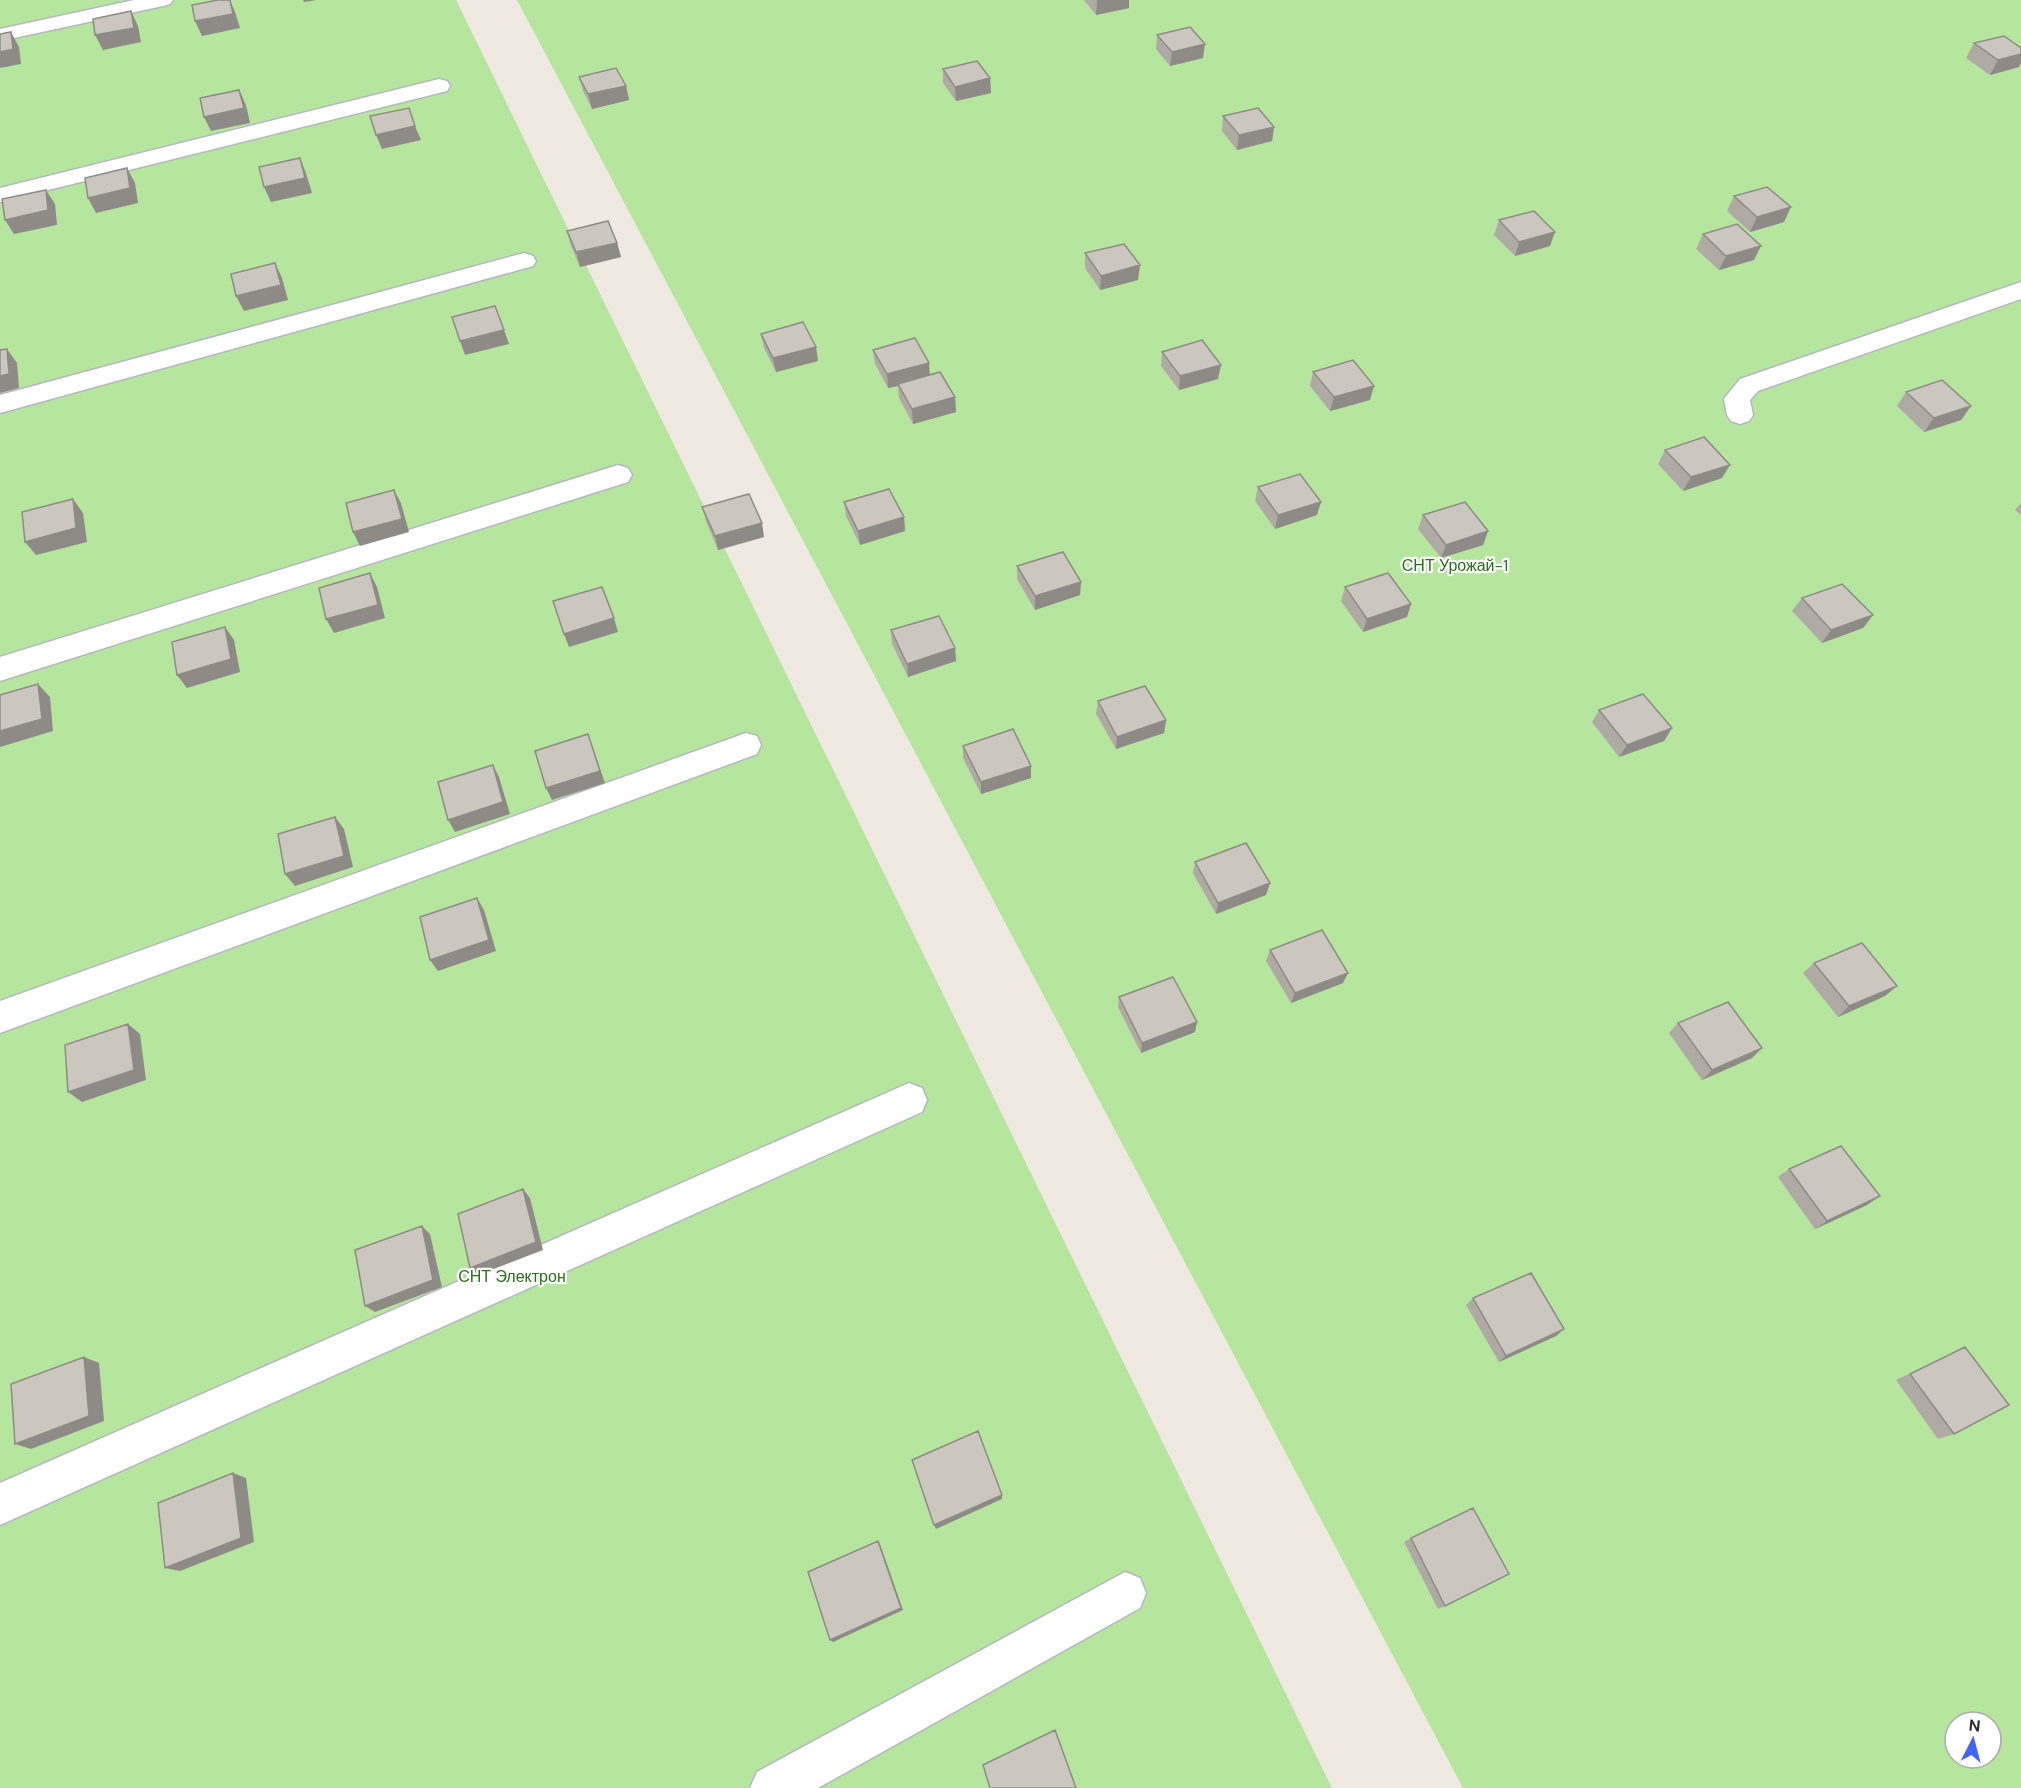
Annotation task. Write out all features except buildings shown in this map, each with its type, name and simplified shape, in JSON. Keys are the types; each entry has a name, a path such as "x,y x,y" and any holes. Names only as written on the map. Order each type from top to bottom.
{"street":[{"path":"0,35 163,0"},
{"path":"0,195 439,86"},
{"path":"0,404 524,261"},
{"path":"1740,415 1737,399 1749,385 2021,290"},
{"path":"0,669 618,475"},
{"path":"0,1017 746,745"},
{"path":"0,1504 909,1100"},
{"path":"773,1788 1125,1593"}],"green space":[{"name":"СНТ Электрон","path":"0,0 456,0 1332,1788 0,1788"},
{"name":"СНТ Урожай-1","path":"517,0 2021,0 2021,1788 1463,1788"}]}
